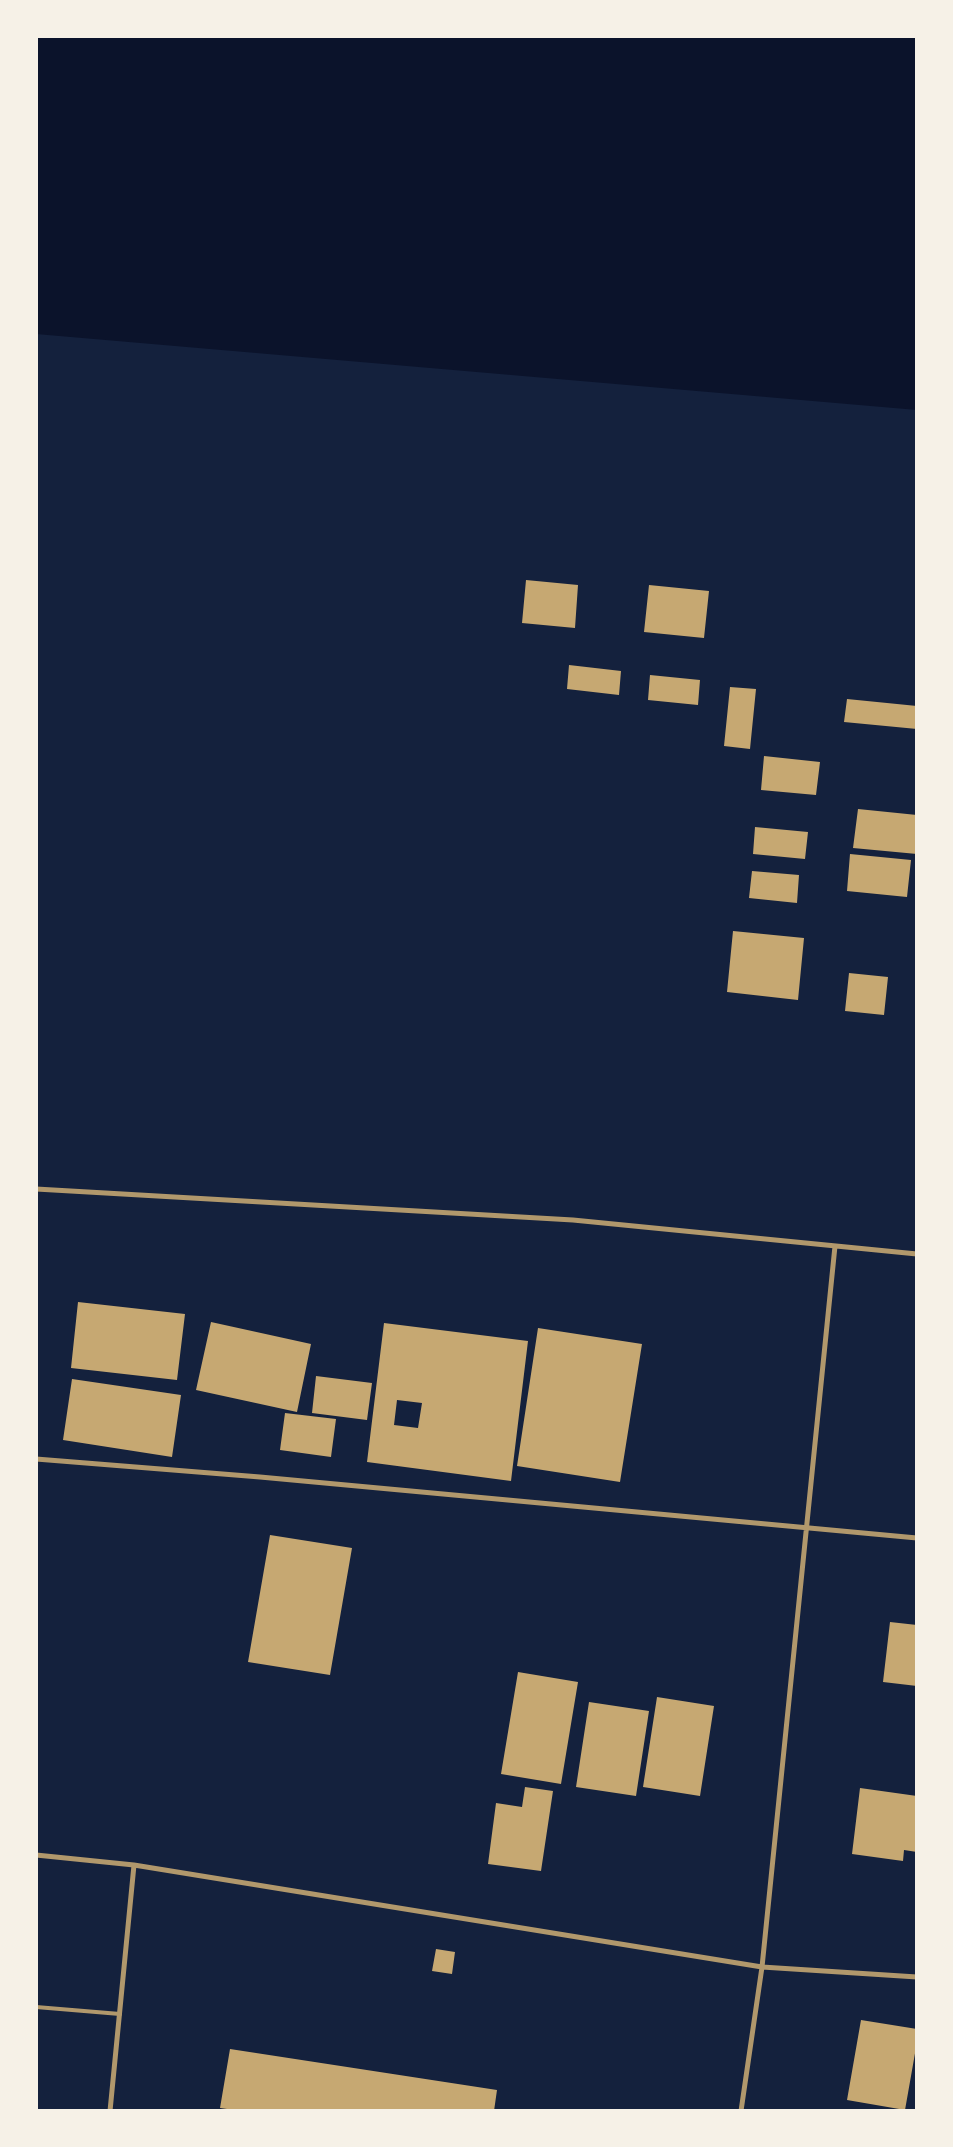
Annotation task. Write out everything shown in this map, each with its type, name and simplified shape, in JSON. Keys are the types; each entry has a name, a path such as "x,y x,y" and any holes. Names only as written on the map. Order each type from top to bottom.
{"street":[{"path":"36,1190 573,1220 917,1254"},
{"path":"741,2111 762,1967 835,1246"},
{"path":"36,1459 270,1478 917,1538"},
{"path":"36,1854 134,1865 762,1967 917,1977"},
{"path":"110,2111 134,1865"}],"lane":[{"path":"36,2007 120,2014"}],"water":[{"path":"36,36 917,36 917,410 36,334"}],"building":[{"path":"526,580 578,585 575,628 522,623"},
{"path":"649,585 709,591 704,638 644,632"},
{"path":"569,665 621,671 619,695 567,689"},
{"path":"650,675 700,680 698,705 648,700"},
{"path":"730,687 756,689 750,749 724,746"},
{"path":"847,699 917,706 917,729 844,722"},
{"path":"764,756 820,762 816,795 761,790"},
{"path":"858,809 917,815 917,854 853,848"},
{"path":"755,827 808,832 805,859 753,854"},
{"path":"850,854 911,860 907,897 847,891"},
{"path":"752,871 799,875 797,903 749,898"},
{"path":"733,931 804,938 798,1000 727,992"},
{"path":"849,973 888,977 884,1015 845,1011"},
{"path":"78,1302 185,1314 177,1380 71,1368"},
{"path":"211,1322 311,1344 297,1412 196,1390"},
{"path":"384,1323 528,1341 511,1481 367,1462","holes":["397,1400 422,1403 418,1428 394,1425"]},
{"path":"538,1328 642,1344 620,1482 517,1466"},
{"path":"316,1376 372,1383 367,1420 312,1413"},
{"path":"72,1379 181,1395 172,1457 63,1440"},
{"path":"285,1413 336,1419 331,1457 280,1450"},
{"path":"270,1535 352,1548 330,1675 248,1662"},
{"path":"890,1622 917,1625 917,1686 883,1682"},
{"path":"518,1672 578,1682 561,1784 501,1774"},
{"path":"657,1697 714,1706 700,1796 643,1787"},
{"path":"589,1702 649,1711 636,1796 576,1787"},
{"path":"525,1787 553,1791 541,1871 488,1864 496,1803 522,1807"},
{"path":"860,1788 917,1796 917,1852 904,1850 903,1861 852,1854"},
{"path":"436,1949 455,1952 452,1974 432,1971"},
{"path":"861,2020 917,2029 917,2042 905,2110 847,2100"},
{"path":"230,2049 497,2090 494,2111 241,2111 220,2108"}]}
